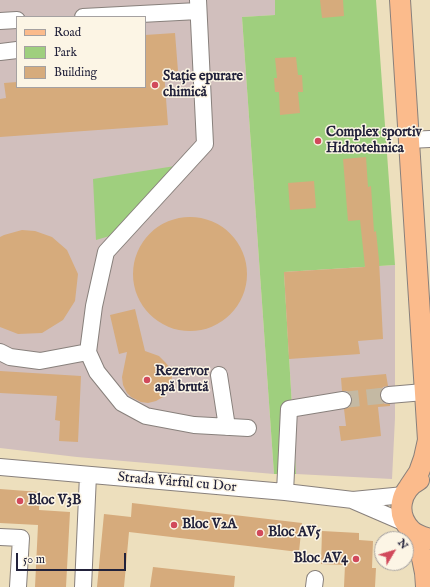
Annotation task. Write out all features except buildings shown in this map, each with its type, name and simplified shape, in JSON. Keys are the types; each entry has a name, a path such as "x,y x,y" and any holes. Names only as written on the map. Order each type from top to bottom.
{"main road":[{"path":"400,0 424,392 429,444 419,472 406,491 401,504 402,514 418,544 427,582"},
{"path":"406,491 417,480 430,477"},
{"path":"408,527 420,536 430,539"}],"street":[{"path":"93,16 198,6 205,144 106,252 94,306 88,352 97,372 122,403 146,416 194,426 248,428"},
{"path":"0,21 16,20"},
{"path":"0,52 16,50"},
{"path":"408,140 430,139"},
{"path":"0,352 10,357 40,361 88,352"},
{"path":"219,375 227,427"},
{"path":"389,395 424,392"},
{"path":"285,492 289,409 343,400"},
{"name":"Strada Vârful cu Dor","path":"0,467 285,492 353,500 406,491"},
{"path":"83,587 88,475"},
{"name":"Strada Vârful cu Dor","path":"353,500 408,527"},
{"path":"0,537 21,538 18,587"}],"shaded area":[{"path":"0,0 275,0 276,15 242,17 274,474 77,457 0,448"},
{"path":"395,265 395,418 392,479 296,474 284,272"}],"green space":[{"name":"Complex sportiv Hidrotehnica","path":"275,0 376,0 395,265 284,272 296,474 274,474 242,17 275,15"},
{"path":"175,166 113,235 96,240 93,179"}],"tunnel":[{"path":"343,400 389,395"}],"place":[{"name":"Stație epurare chimică","path":"155,85"},
{"name":"Complex sportiv Hidrotehnica","path":"318,141"},
{"name":"Rezervor apă brută","path":"147,380"},
{"name":"Bloc V3B","path":"20,501"},
{"name":"Bloc V2A","path":"174,525"},
{"name":"Bloc AV5","path":"260,533"},
{"name":"Bloc AV4","path":"356,559"}]}
